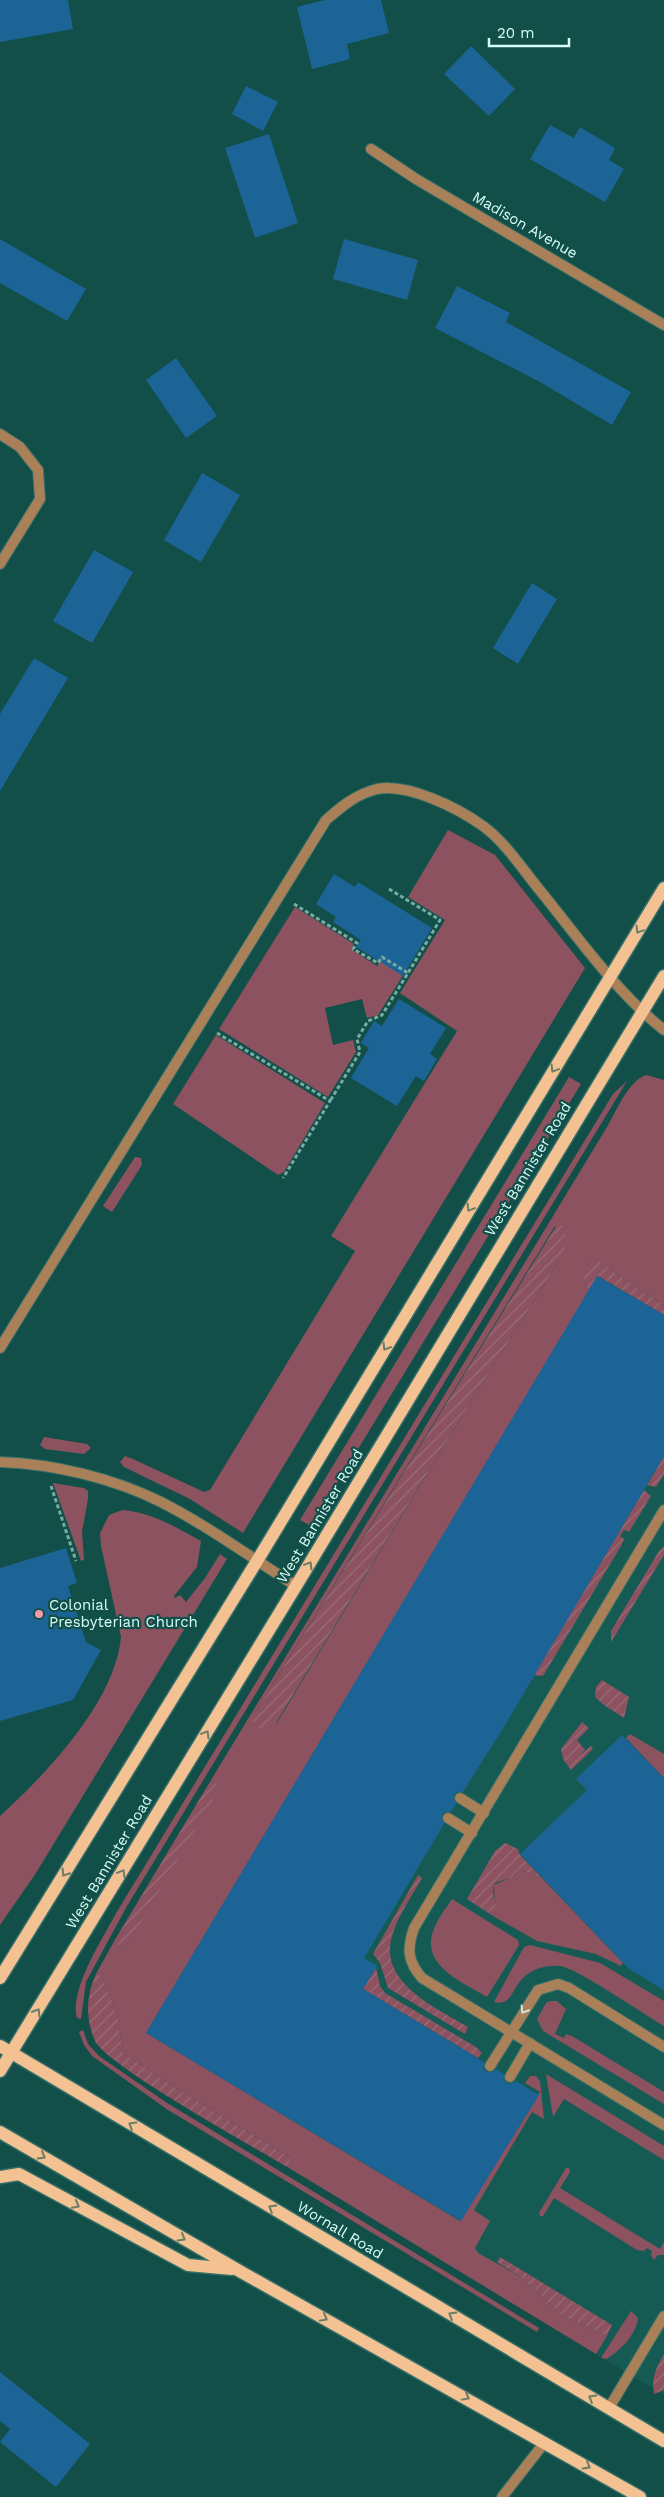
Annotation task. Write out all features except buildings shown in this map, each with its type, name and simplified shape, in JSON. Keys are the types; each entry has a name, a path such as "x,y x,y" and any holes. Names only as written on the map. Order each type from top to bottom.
{"main road":[{"name":"West Bannister Road","path":"0,1978 257,1561 664,888"},
{"name":"West Bannister Road","path":"0,2071 296,1586 664,976"},
{"name":"Wornall Road","path":"0,2046 664,2441"},
{"path":"0,2132 236,2269 640,2497"},
{"path":"0,2176 19,2174 188,2264 236,2269"}],"street":[{"name":"Madison Avenue","path":"371,150 416,179 664,325"},
{"path":"0,434 20,447 38,470 40,499 0,564"},
{"path":"0,1348 326,820 348,802 373,790 396,789 425,796 483,826 504,845 610,976 642,1012 664,1030"},
{"path":"0,1462 20,1462 93,1477 132,1489 180,1512 296,1586"},
{"path":"664,1510 414,1928 408,1955 413,1968 422,1978 664,2125"},
{"path":"460,1798 484,1813"},
{"path":"448,1818 472,1833"},
{"path":"490,2066 538,1990 558,1984 569,1988 664,2047"},
{"path":"510,2077 530,2043"},
{"path":"609,2408 664,2316"},
{"path":"502,2497 545,2442"}],"path":[{"path":"283,1178 360,1052 357,1039 368,1021 382,1015 440,920 389,889"},
{"path":"294,904 357,943 353,949 378,964 382,957 408,973"},
{"path":"214,1031 330,1101"},
{"path":"50,1486 76,1561"}],"shaded area":[{"path":"448,830 495,855 585,968 243,1533 190,1499 124,1467 120,1462 125,1456 204,1492 210,1490 355,1251 331,1236 457,1031 400,993 445,920 408,897"},
{"path":"295,907 354,944 351,949 377,966 381,960 404,974 378,1015 367,1018 362,999 325,1008 333,1045 353,1040 356,1052 328,1097 219,1029"},
{"path":"216,1035 325,1103 284,1172 278,1175 173,1104"},
{"path":"646,1075 664,1080 664,1305 616,1274 608,1265 589,1263 584,1273 584,1280 589,1291 146,2033 460,2221 540,2092 525,2083 530,2076 536,2076 540,2081 544,2119 532,2112 474,2210 490,2221 475,2248 478,2253 521,2277 563,2316 607,2336 596,2354 289,2168 291,2158 123,2053 117,2014 104,1980 97,1972 113,1943 122,1949 126,1948 219,1784 211,1780 623,1098 640,1078","holes":["555,1226 559,1261 471,1401 277,1723 253,1726 253,1716"]},
{"path":"569,1077 581,1084 311,1526 300,1520"},
{"path":"627,1081 127,1906 86,1982 81,2019 77,2018 76,2007 82,1980 95,1951 115,1915 613,1094"},
{"path":"664,1129 664,2395 180,2102 118,2058 92,1997 401,1481"},
{"path":"135,1157 141,1158 142,1165 112,1212 103,1206"},
{"path":"558,1223 563,1227 567,1242 559,1261 471,1401 276,1723 266,1731 253,1726 253,1716"},
{"path":"595,1261 608,1265 616,1274 664,1305 664,1315 598,1276 589,1291 584,1283 583,1274 587,1266"},
{"path":"44,1437 87,1444 91,1448 84,1454 45,1449 40,1445"},
{"path":"664,1456 664,1474 656,1487 647,1485"},
{"path":"53,1483 84,1488 88,1491 82,1532 84,1560 81,1561"},
{"path":"644,1490 651,1496 629,1532 624,1530 620,1536 624,1539 621,1546 543,1676 534,1675"},
{"path":"122,1510 153,1517 201,1541 197,1567 174,1596 175,1598 180,1595 186,1602 205,1578 220,1554 227,1559 36,1873 0,1925 0,1816 57,1758 76,1735 106,1686 116,1662 121,1637 101,1546 100,1533 109,1515"},
{"path":"664,1546 664,1555 611,1642 611,1631 659,1551"},
{"path":"602,1680 629,1697 624,1718 595,1697 596,1687"},
{"path":"582,1722 589,1728 577,1740 585,1750 577,1758 591,1746 593,1749 571,1770 563,1759 561,1749"},
{"path":"630,1734 664,1754 664,1778 626,1738"},
{"path":"211,1780 219,1784 219,1789 126,1948 122,1949 113,1943"},
{"path":"505,1843 518,1849 520,1855 542,1878 520,1870 510,1878 495,1883 493,1891 495,1912 493,1916 467,1899 495,1851"},
{"path":"520,1870 542,1878 623,1963 621,1966 596,1954 537,1941 493,1916 495,1912 494,1885 510,1878"},
{"path":"418,1875 422,1878 402,1912 393,1933 390,1950 393,1966 412,1991 440,2011 468,2027 465,2034 388,1988 380,1963 373,1954"},
{"path":"452,1899 518,1940 519,1945 487,1997 446,1971 432,1953 431,1942 434,1929"},
{"path":"530,1945 600,1963 664,2001 664,2026 595,1983 560,1966 549,1966 534,1970 521,1980 508,1999 500,2003 494,2002 524,1947"},
{"path":"376,1968 380,1986 385,1993 476,2047 482,2053 478,2058 363,1989"},
{"path":"97,1972 104,1980 117,2014 123,2053 291,2158 289,2168 153,2087 105,2053 95,2041 88,2015 89,1998"},
{"path":"557,2001 566,2009 555,2034 564,2038 566,2034 572,2036 664,2092 664,2104 543,2031 537,2019 546,2003"},
{"path":"83,2030 88,2044 99,2056 167,2103 539,2328 537,2332 168,2110 92,2056 84,2045 79,2032"},
{"path":"546,2074 664,2146 664,2160 564,2099 553,2117"},
{"path":"566,2168 569,2168 570,2172 560,2188 660,2249 664,2242 664,2255 658,2255 654,2260 651,2255 652,2251 647,2248 644,2251 637,2250 554,2198 543,2216 540,2216 539,2213"},
{"path":"500,2257 612,2325 607,2336 563,2316 521,2277 497,2262"},
{"path":"631,2311 638,2318 631,2336 611,2356 606,2359 601,2358"},
{"path":"664,2354 664,2390 654,2394 653,2383 655,2373"}],"place":[{"name":"Colonial Presbyterian Church","path":"39,1614"}]}
